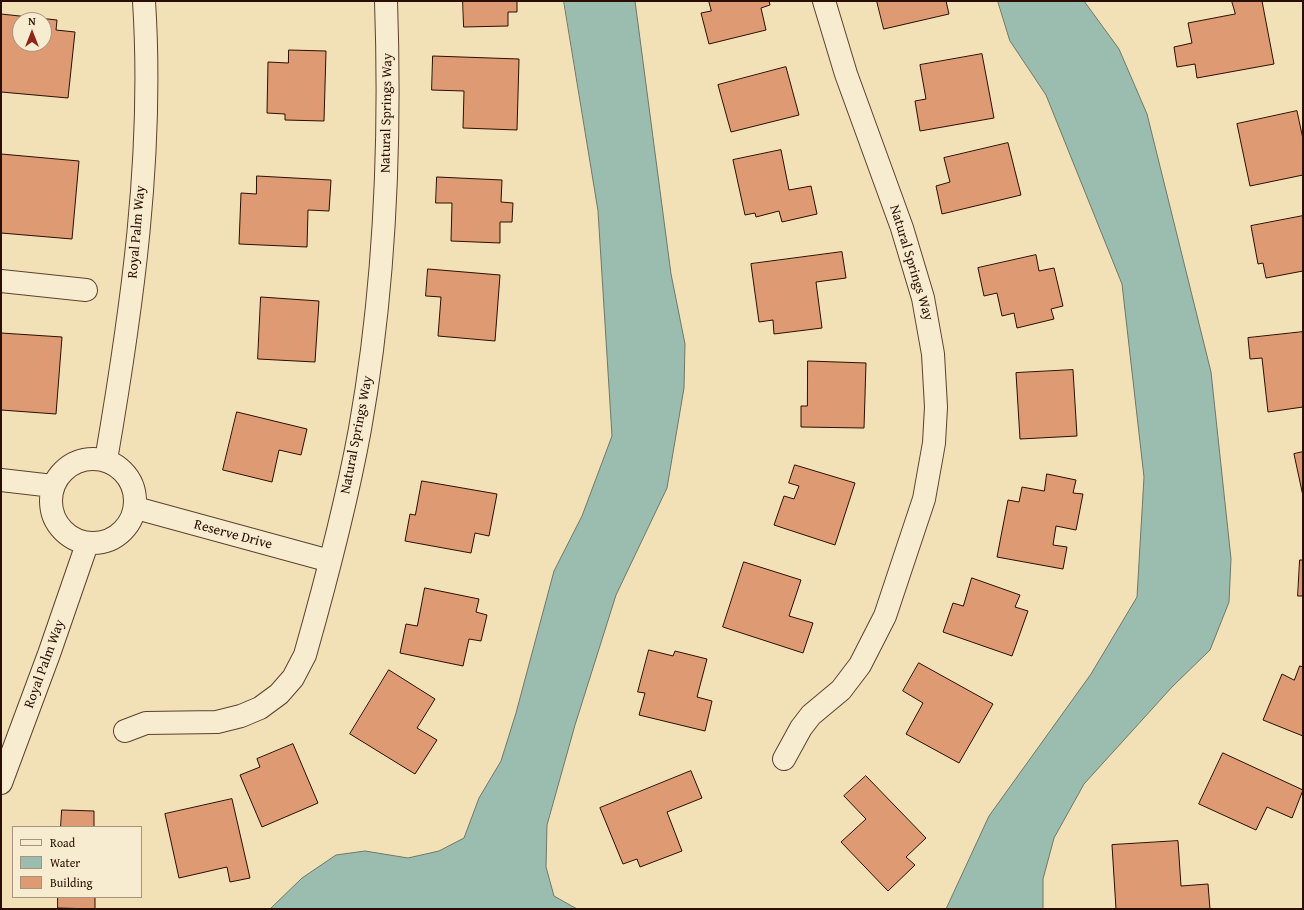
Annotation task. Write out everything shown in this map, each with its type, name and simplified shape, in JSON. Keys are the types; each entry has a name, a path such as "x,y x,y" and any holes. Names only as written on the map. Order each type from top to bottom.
{"street":[{"name":"Royal Palm Way","path":"106,460 128,317 141,197 146,80 144,1"},
{"name":"Natural Springs Way","path":"125,731 146,723 195,723 225,720 241,716 260,708 279,694 293,678 305,655 330,561 360,429 380,280 389,122 386,1"},
{"name":"Natural Springs Way","path":"784,760 801,728 811,715 841,690 860,665 885,616 924,499 930,471 934,429 935,381 933,354 924,298 902,228 846,74 824,1"},
{"path":"1,281 86,290"},
{"path":"91,458 106,460 119,467 129,477 136,494 136,508 133,518 125,530 115,538 102,543 87,544 69,537 59,527 52,513 50,501 53,486 61,472 73,464 91,458"},
{"path":"1,480 53,486"},
{"name":"Reserve Drive","path":"136,508 330,561"},
{"name":"Royal Palm Way","path":"1,783 50,654 87,544"}],"water":[{"path":"564,1 635,1 671,274 685,344 684,388 667,488 616,595 575,725 547,825 546,867 554,896 577,909 270,909 302,878 336,855 365,851 408,858 439,851 464,838 479,798 501,761 516,713 554,571 582,516 612,436 598,211"},
{"path":"998,1 1084,1 1119,49 1147,114 1211,372 1231,559 1229,602 1210,650 1172,687 1084,784 1054,838 1043,879 1043,909 946,909 989,816 1091,674 1137,597 1144,477 1122,284 1046,95 1010,41"}],"building":[{"path":"463,1 517,1 517,12 508,12 508,26 464,27"},
{"path":"709,1 769,1 770,5 761,8 766,30 709,44 701,13 711,11"},
{"path":"877,1 946,1 949,14 884,29"},
{"path":"1232,1 1262,1 1274,64 1197,78 1195,64 1177,67 1174,47 1192,43 1188,23 1235,14"},
{"path":"1,14 12,15 12,52 52,52 52,19 57,20 56,30 75,32 68,98 1,92"},
{"path":"289,50 326,51 324,121 285,120 285,114 267,113 268,62 288,63"},
{"path":"982,54 994,118 920,131 915,101 926,99 920,65"},
{"path":"433,56 519,59 517,130 463,128 464,91 432,90"},
{"path":"786,67 799,115 731,132 718,85"},
{"path":"1297,111 1303,139 1303,175 1250,186 1237,124"},
{"path":"1008,143 1021,195 942,214 936,186 950,182 944,158"},
{"path":"781,150 789,190 811,186 817,214 782,222 779,211 756,217 755,213 745,215 733,160"},
{"path":"1,154 79,161 72,239 1,233"},
{"path":"257,176 331,180 329,211 308,210 307,247 239,244 241,193 256,194"},
{"path":"437,177 502,180 501,202 513,203 512,222 500,222 500,243 451,241 452,203 436,203"},
{"path":"1303,216 1303,271 1266,278 1263,263 1258,264 1251,226"},
{"path":"842,252 846,278 816,282 822,328 774,334 773,320 759,322 751,264"},
{"path":"1036,255 1039,271 1054,268 1063,306 1051,309 1054,319 1017,328 1014,313 1002,316 997,293 984,296 978,268"},
{"path":"428,269 500,275 495,341 438,336 441,297 426,296"},
{"path":"261,297 319,301 315,362 258,359"},
{"path":"1303,332 1303,407 1268,412 1262,358 1250,359 1248,338"},
{"path":"1,333 62,337 56,414 1,410"},
{"path":"808,361 866,363 864,428 801,427 801,406 807,406"},
{"path":"1073,370 1077,436 1020,439 1016,373"},
{"path":"237,412 307,429 301,455 279,450 272,482 223,470"},
{"path":"1303,452 1303,496 1294,454"},
{"path":"795,465 855,483 835,545 774,525 784,496 794,499 799,486 789,483"},
{"path":"1047,474 1076,480 1073,493 1083,494 1076,530 1056,526 1053,545 1067,547 1063,569 997,557 1008,500 1019,502 1022,487 1044,491"},
{"path":"422,481 497,494 489,536 475,533 471,553 405,541 410,514 415,515"},
{"path":"1300,560 1303,560 1303,596 1298,596"},
{"path":"744,562 801,580 789,616 813,623 803,653 723,627"},
{"path":"972,578 1020,595 1015,607 1028,611 1012,656 943,632 953,603 963,606"},
{"path":"425,588 479,599 476,612 487,615 481,641 469,639 463,666 400,653 406,624 417,626"},
{"path":"649,650 673,656 675,651 707,659 697,697 712,701 705,731 639,715 645,693 638,692"},
{"path":"919,663 993,704 959,763 906,734 923,703 903,691"},
{"path":"1300,666 1303,667 1303,736 1263,720 1282,674 1294,680"},
{"path":"389,670 435,699 417,728 437,740 415,774 350,734"},
{"path":"293,744 318,803 262,827 240,775 260,767 257,759"},
{"path":"1223,753 1303,790 1292,818 1267,807 1256,830 1199,804"},
{"path":"691,771 702,798 667,812 682,851 640,867 637,859 623,864 600,808"},
{"path":"866,776 926,838 906,857 915,865 888,891 841,842 866,819 844,796"},
{"path":"232,799 250,878 230,882 227,867 179,878 165,814"},
{"path":"62,810 94,811 94,826 61,826"},
{"path":"1178,841 1181,886 1208,884 1210,909 1116,909 1112,845"},
{"path":"58,898 95,898 95,909 58,908"}]}
